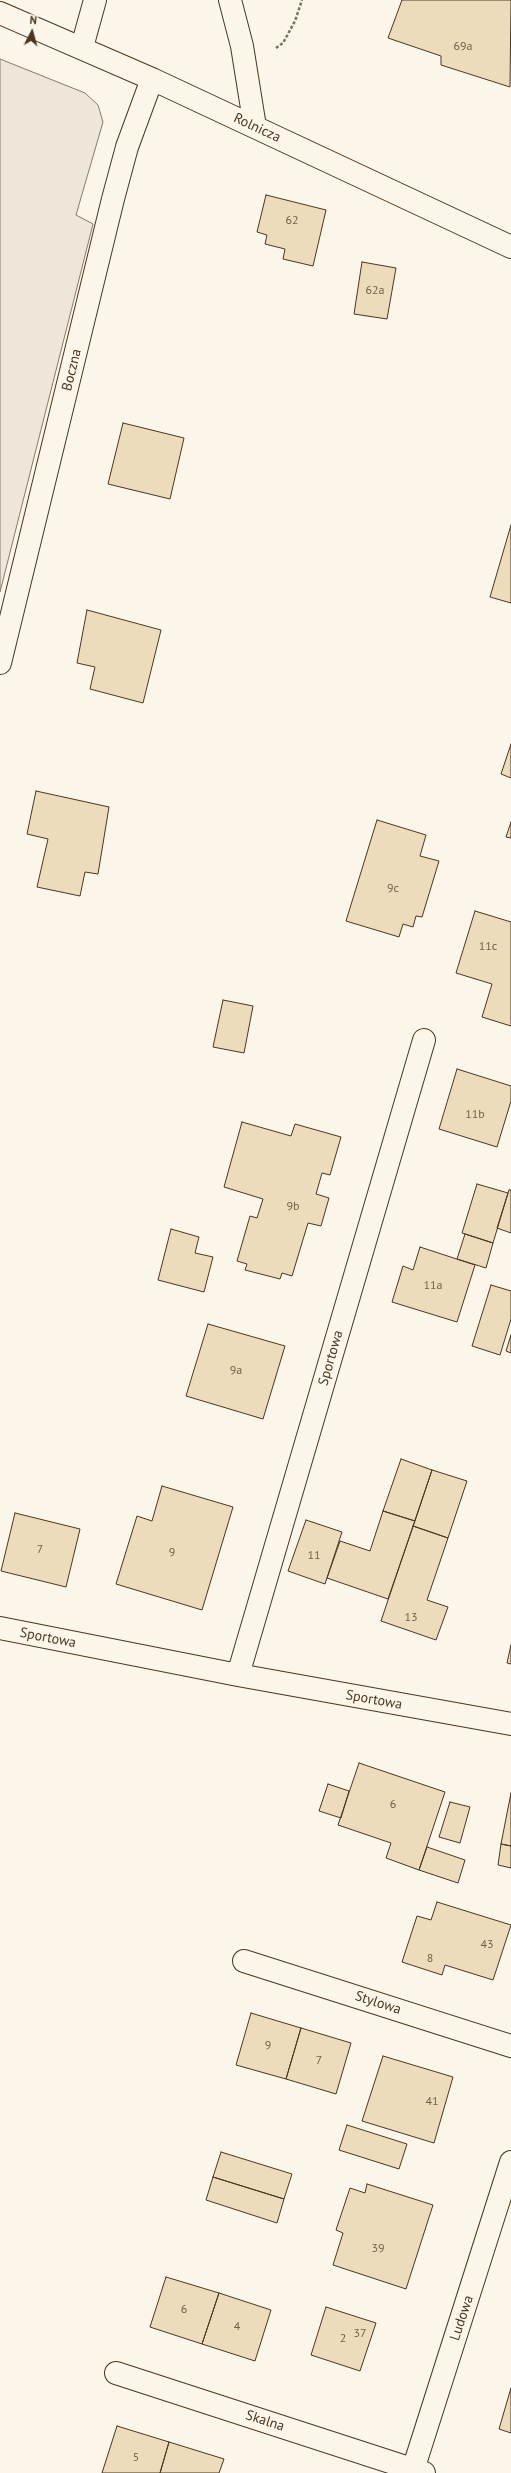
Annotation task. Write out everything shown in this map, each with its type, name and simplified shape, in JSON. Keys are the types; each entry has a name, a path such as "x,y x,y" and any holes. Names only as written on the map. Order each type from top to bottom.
{"street":[{"path":"82,47 95,0"},
{"path":"230,0 246,70 255,127"},
{"name":"Rolnicza","path":"0,13 82,47 152,79 511,247"},
{"name":"Boczna","path":"0,663 114,199 128,147 152,79"},
{"name":"Sportowa","path":"238,1675 424,1040"},
{"name":"Sportowa","path":"0,1628 238,1675 511,1724"},
{"name":"Stylowa","path":"244,1961 511,2046"},
{"name":"Ludowa","path":"417,2472 511,2162"},
{"name":"Skalna","path":"116,2373 417,2472"}],"path":[{"path":"246,70 282,43 295,21 302,0"}],"shaded area":[{"path":"0,59 85,93 98,105 103,122 76,215 93,224 0,592"}],"building":[{"path":"402,0 511,0 510,87 441,65 441,56 388,38"},
{"path":"266,195 326,210 313,266 283,259 285,249 265,244 267,235 257,232"},
{"path":"362,262 396,268 387,319 354,314"},
{"path":"123,423 184,438 170,499 108,484"},
{"path":"511,525 511,603 490,597"},
{"path":"87,610 161,630 143,703 90,689 95,667 77,663"},
{"path":"511,744 511,778 501,774"},
{"path":"36,791 109,807 98,874 85,872 80,896 37,887 48,839 27,834"},
{"path":"377,820 426,835 420,856 439,861 422,917 416,916 413,927 403,924 399,937 346,921"},
{"path":"511,822 511,838 506,837"},
{"path":"475,911 511,922 511,1026 482,1017 492,984 456,973"},
{"path":"223,1000 253,1006 244,1053 213,1047"},
{"path":"457,1069 511,1086 511,1101 497,1147 439,1129"},
{"path":"242,1122 291,1136 295,1124 341,1137 330,1175 322,1173 316,1194 329,1198 321,1226 308,1223 292,1276 282,1273 280,1279 245,1270 247,1264 237,1261 250,1216 257,1218 263,1199 224,1187"},
{"path":"477,1184 508,1193 493,1243 462,1233"},
{"path":"509,1190 511,1190 511,1233 497,1228"},
{"path":"171,1229 199,1237 195,1253 213,1257 204,1292 158,1280"},
{"path":"465,1234 493,1243 486,1268 457,1259"},
{"path":"420,1247 475,1265 457,1322 392,1302 403,1266 413,1270"},
{"path":"491,1285 511,1291 511,1319 500,1355 472,1346"},
{"path":"208,1324 285,1346 263,1419 186,1396"},
{"path":"511,1335 511,1353 506,1351"},
{"path":"401,1459 432,1470 415,1521 383,1511"},
{"path":"432,1470 467,1481 448,1538 413,1526"},
{"path":"162,1486 233,1507 202,1610 116,1584 137,1516 152,1521"},
{"path":"383,1511 415,1521 388,1599 327,1578 340,1541 370,1551"},
{"path":"15,1513 80,1529 66,1587 1,1571"},
{"path":"306,1520 342,1532 325,1584 288,1571"},
{"path":"413,1526 448,1538 427,1600 448,1607 436,1640 381,1621"},
{"path":"511,1645 511,1664 507,1663"},
{"path":"359,1763 445,1792 419,1870 386,1858 391,1843 338,1825"},
{"path":"328,1784 349,1791 341,1818 319,1811"},
{"path":"511,1793 511,1846 501,1844"},
{"path":"450,1802 470,1807 460,1843 439,1837"},
{"path":"501,1844 511,1846 511,1868 498,1865"},
{"path":"427,1847 465,1860 458,1883 419,1870"},
{"path":"437,1902 511,1925 493,1980 445,1965 442,1975 402,1962 417,1916 431,1920"},
{"path":"251,2013 301,2028 286,2079 236,2065"},
{"path":"301,2028 351,2043 336,2094 286,2079"},
{"path":"383,2056 453,2077 434,2143 362,2121"},
{"path":"347,2125 407,2144 399,2169 339,2150"},
{"path":"221,2152 292,2174 284,2199 213,2177"},
{"path":"213,2177 284,2199 277,2223 206,2200"},
{"path":"367,2184 433,2205 406,2289 333,2265 343,2233 336,2230 350,2188 365,2193"},
{"path":"166,2277 219,2293 202,2344 150,2327"},
{"path":"219,2293 271,2310 255,2361 202,2344"},
{"path":"326,2307 376,2323 360,2371 311,2355"},
{"path":"511,2388 511,2433 499,2429"},
{"path":"117,2426 169,2442 160,2473 102,2473"},
{"path":"169,2442 224,2459 219,2473 160,2473"}]}
